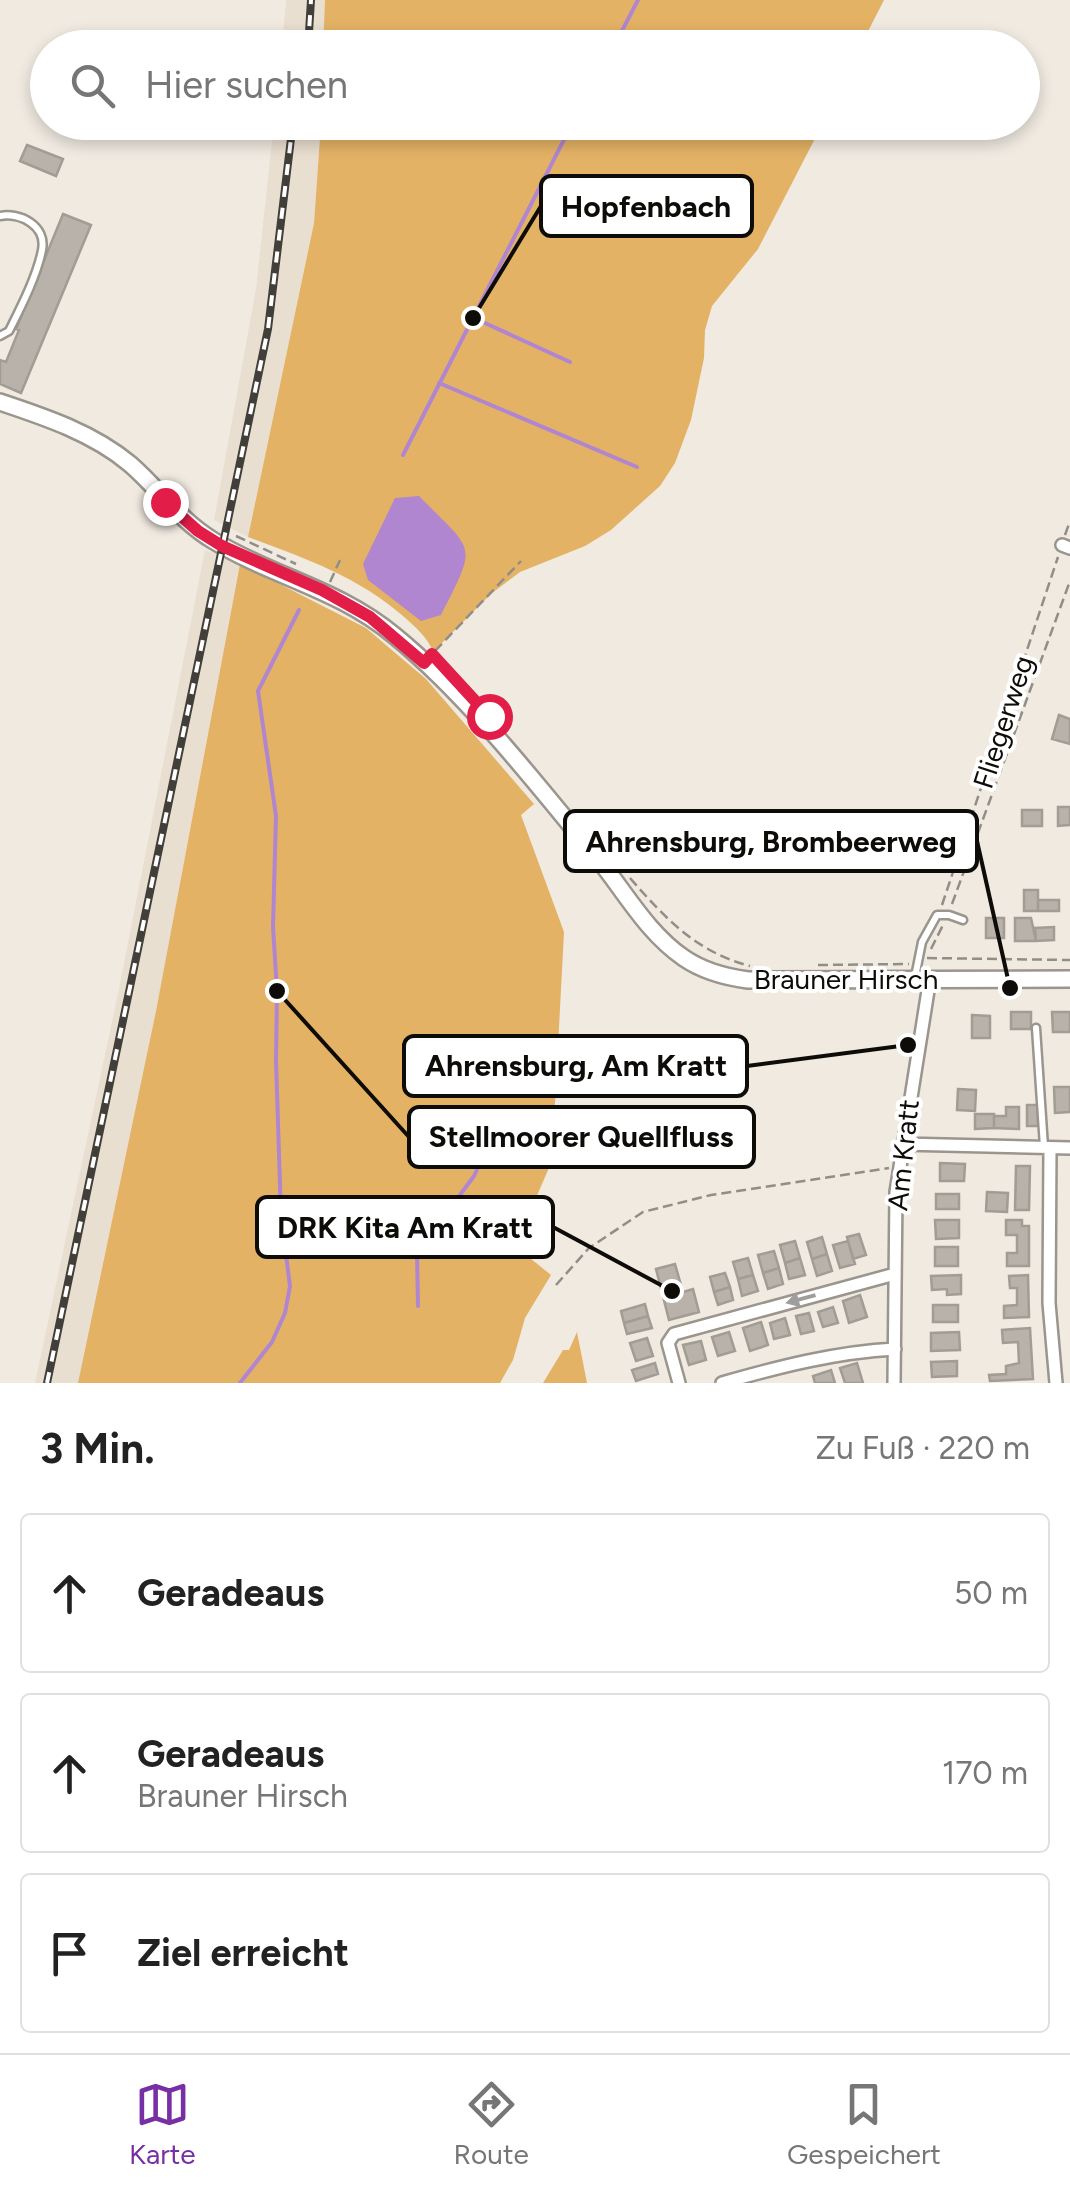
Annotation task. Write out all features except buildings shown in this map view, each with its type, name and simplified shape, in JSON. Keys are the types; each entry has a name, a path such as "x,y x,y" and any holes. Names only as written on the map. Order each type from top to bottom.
{"street":[{"name":"Brauner Hirsch","path":"0,402 93,440 133,467 165,502 211,540 332,587 394,634 437,675 584,842 655,933 686,959 720,975 748,980 922,969 1070,980"},
{"name":"Am Kratt","path":"894,1383 896,1192 922,969"},
{"path":"902,1144 1070,1148"},
{"path":"1047,1148 1049,1303 1056,1383"},
{"path":"680,1383 668,1343 674,1334 895,1274"},
{"path":"722,1383 786,1365 895,1349"}],"lane":[{"path":"0,216 8,214 28,220 38,231 42,248 9,331 0,336"},
{"path":"922,969 922,942 938,916 949,914 963,920"},
{"path":"1036,1028 1047,1148"}],"path":[{"name":"Fliegerweg","path":"938,916 1066,546 1070,521"},
{"path":"226,532 295,564"},
{"path":"332,587 340,560"},
{"path":"424,647 432,654 521,561"},
{"path":"922,969 949,914 1070,581"},
{"path":"622,868 683,935 713,954 750,966"},
{"path":"816,965 909,964 922,969 1070,960"},
{"path":"556,1285 590,1248 643,1212 711,1195 900,1167"}],"shaded area":[{"path":"286,0 325,0 324,30 283,30"},
{"path":"325,0 884,0 869,30 324,30"},
{"path":"272,140 320,140 314,223 248,537 214,520 256,289"},
{"path":"320,140 814,140 758,249 712,306 691,420 675,463 660,486 611,530 585,546 520,572 492,593 433,652 416,628 367,590 329,569 248,537 314,223"},
{"path":"419,496 451,528 465,550 461,574 441,615 421,621 368,580 363,564 395,498"},
{"path":"205,550 240,564 156,1011 78,1383 35,1383 119,989"},
{"path":"240,564 366,628 426,679 534,804 521,815 564,932 552,1161 515,1246 551,1275 525,1318 513,1360 500,1383 78,1383 156,1011"},
{"path":"577,1332 587,1383 543,1383 563,1350 569,1350"}],"waterway":[{"path":"622,30 638,0"},
{"path":"403,455 564,140"},
{"path":"474,318 570,362"},
{"path":"439,383 637,467"},
{"path":"240,1383 272,1342 285,1313 290,1286 281,1216 276,1061 276,816 258,691 299,610"},
{"path":"418,1306 417,1253 474,1176 488,1145 497,1109"},
{"path":"283,1245 477,1256"}],"railway":[{"path":"309,30 311,0"},
{"path":"47,1383 268,329 291,140"}],"place":[{"name":"Hopfenbach","path":"473,318"},
{"name":"Ahrensburg, Brombeerweg","path":"1010,988"},
{"name":"Stellmoorer Quellfluss","path":"277,991"},
{"name":"Ahrensburg, Am Kratt","path":"908,1045"},
{"name":"DRK Kita Am Kratt","path":"672,1291"}],"route":[{"path":"165,502 222,546 343,600 394,634 424,663 432,654 489,716"}]}
